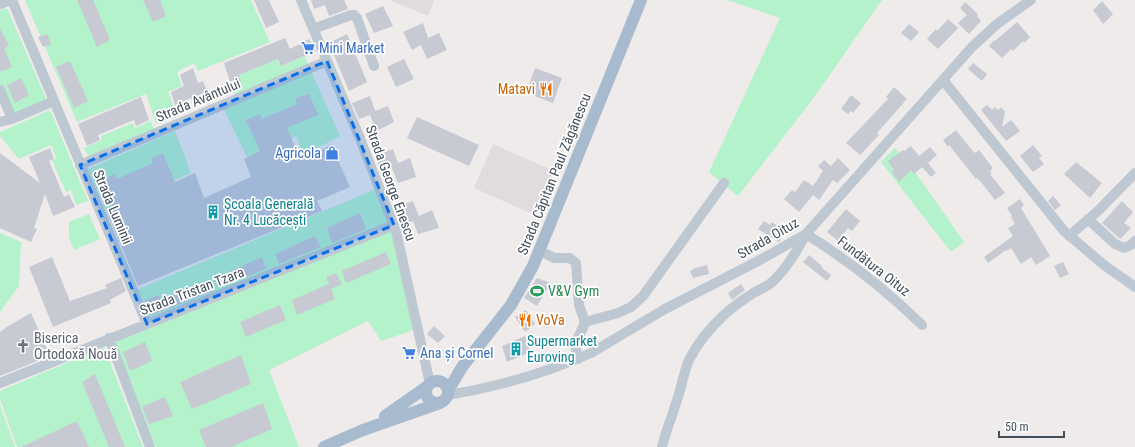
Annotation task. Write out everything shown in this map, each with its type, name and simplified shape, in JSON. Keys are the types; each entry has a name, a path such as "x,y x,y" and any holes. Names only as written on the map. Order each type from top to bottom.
{"main road":[{"name":"Strada Căpitan Paul Zăgănescu","path":"324,447 445,396 476,349 514,300 524,284 540,251 641,0"},
{"name":"Strada Căpitan Paul Zăgănescu","path":"363,430 406,403 431,384 448,375 476,349"},
{"path":"443,383 445,396 434,403 428,399 426,392 431,384 443,383"}],"street":[{"path":"0,4 11,0"},
{"name":"Strada Luminii","path":"11,0 146,324"},
{"name":"Strada George Enescu","path":"301,0 359,136 394,226 431,384"},
{"name":"Strada Oituz","path":"445,396 525,377 592,353 665,309 760,260 806,234 982,37 1031,0"},
{"path":"313,29 354,15 357,18 374,66"},
{"name":"Strada Avântului","path":"80,165 327,61"},
{"path":"943,80 1064,231 1104,265 1135,287"},
{"path":"0,90 12,119"},
{"path":"0,122 12,119 54,101"},
{"path":"1069,236 1088,220 1135,173"},
{"path":"585,322 618,313 631,307 644,296 724,183"},
{"path":"1088,220 1115,244 1124,248 1131,245 1135,241"},
{"name":"Strada Tristan Tzara","path":"0,383 109,338 394,226"},
{"path":"662,447 666,430 682,387 689,360 697,347 724,315 779,276 806,234"},
{"name":"Fundătura Oituz","path":"806,234 837,254 865,275 922,325"},
{"path":"540,251 554,258 570,258 576,263 579,305 585,322 576,340 578,359"},
{"path":"109,338 150,447"}],"highlighted area":[{"path":"327,61 394,225 147,324 80,165"}],"shaded area":[{"path":"389,0 434,0 428,16"},
{"path":"493,144 554,171 535,215 474,188"}],"green space":[{"path":"25,0 251,0 270,42 198,71 194,63 177,72 182,86 168,92 177,115 156,124 146,94 77,122"},
{"path":"727,0 882,0 815,96 738,196 709,172 780,18"},
{"path":"7,8 47,101 13,115 0,83 0,10"},
{"path":"305,56 308,66 235,96 231,85 241,81 239,75 278,59 282,66"},
{"path":"311,71 340,136 304,155 296,136 247,157 223,108"},
{"path":"50,110 88,201 76,205 71,190 66,192 52,160 56,158 51,145 19,159 0,136 0,132"},
{"path":"151,121 154,130 89,158 84,148 102,140 101,136 133,123 135,128"},
{"path":"175,131 191,173 106,211 88,169"},
{"path":"895,148 913,169 964,242 951,252 881,162"},
{"path":"376,189 389,224 149,320 136,290"},
{"path":"89,214 100,239 74,250 69,237 69,222"},
{"path":"392,230 417,329 381,341 368,321 269,370 299,447 156,447 114,343"},
{"path":"0,233 21,242 19,286 0,312"},
{"path":"104,347 143,447 17,447 0,399 0,391"},
{"path":"0,405 15,447 0,447"}],"building":[{"path":"77,0 93,0 110,40 97,47"},
{"path":"143,0 160,0 166,16 153,22"},
{"path":"254,0 269,0 279,22 266,28"},
{"path":"311,0 344,0 348,9 329,16 325,5 314,9"},
{"path":"1102,1 1113,14 1103,24 1093,10"},
{"path":"965,2 978,14 977,16 981,21 969,34 958,23 967,15 960,8"},
{"path":"383,6 393,26 374,33 365,14"},
{"path":"948,19 958,28 938,49 927,39"},
{"path":"1017,22 1030,37 1024,43 1023,41 1013,51 1011,49 1002,58 989,46 994,40 995,41"},
{"path":"423,23 428,38 439,33 447,50 427,59 421,45 412,50 403,32"},
{"path":"909,24 919,32 911,41 901,33"},
{"path":"0,28 9,46 4,48 12,67 0,72"},
{"path":"47,34 51,44 43,47 38,37"},
{"path":"347,34 367,82 349,91 329,43"},
{"path":"285,38 290,49 309,39 316,51 281,66 278,59 239,75 241,81 231,85 224,63"},
{"path":"404,59 414,79 396,87 387,67"},
{"path":"70,61 88,101 74,108 56,67"},
{"path":"973,63 987,74 982,81 968,69"},
{"path":"193,68 198,83 203,81 209,96 194,103 191,98 175,105 171,92 184,86 180,75"},
{"path":"535,68 562,78 553,103 526,93"},
{"path":"21,78 29,95 15,103 7,85"},
{"path":"894,87 907,99 877,133 879,135 860,155 846,143 888,99 886,97"},
{"name":"Școala Generală Nr. 4 Lucăcești","path":"309,94 318,115 287,128 301,161 331,145 350,187 317,201 322,211 138,286 107,212 114,210 102,180 115,174 117,179 153,163 151,159 163,153 175,182 195,173 204,198 251,177 244,159 260,151 246,120 260,114 262,119 297,104 295,98"},
{"path":"851,95 861,103 853,113 851,111 848,114 841,109"},
{"path":"370,96 375,111 388,106 394,122 376,131 370,115 359,119 352,103"},
{"path":"141,97 149,120 136,126 134,120 98,135 100,140 87,146 78,124"},
{"path":"987,105 992,110 995,107 998,110 1001,107 1005,112 1002,127 1011,120 1020,131 1006,141 981,110"},
{"path":"417,117 479,145 469,166 407,138"},
{"path":"956,130 975,153 979,150 993,168 990,171 992,173 990,174 1005,193 995,200 949,145 948,147 943,140"},
{"path":"1033,145 1042,156 1039,158 1044,164 1033,172 1020,156"},
{"path":"911,146 919,156 930,147 937,155 928,163 936,173 931,177 922,167 914,174 911,170 899,182 892,172 894,170 888,161"},
{"path":"50,148 54,159 49,161 64,197 69,194 75,207 53,216 45,194 34,228 37,229 31,242 0,228 0,153 40,183 29,157"},
{"path":"393,149 398,163 410,158 416,177 398,183 392,168 381,173 375,155"},
{"path":"838,158 850,170 837,183 833,180 819,200 813,195 799,212 784,199 792,190 795,192 804,180 813,186 823,171 818,166 824,160 831,166"},
{"path":"1076,162 1102,183 1090,198 1064,174"},
{"path":"1053,196 1061,205 1055,210 1048,201"},
{"path":"1020,199 1024,205 1021,208 1050,256 1036,265 1031,257 1021,264 1011,248 988,263 984,257 1013,236 1008,228 1015,224 1007,208"},
{"path":"413,201 419,216 432,210 439,228 418,234 413,221 402,225 396,207"},
{"path":"1122,201 1133,212 1124,223 1131,228 1120,239 1102,223"},
{"path":"846,209 860,221 852,231 848,228 838,241 827,232"},
{"path":"360,213 366,229 332,243 327,228"},
{"path":"764,221 770,225 772,222 782,229 779,234 782,237 779,242 758,229"},
{"path":"315,236 321,247 279,264 275,254"},
{"path":"386,252 391,264 346,283 342,271"},
{"path":"809,255 831,275 827,281 803,262"},
{"path":"52,257 70,301 107,288 105,285 121,278 126,291 110,300 111,303 53,327 29,267"},
{"path":"262,257 266,269 226,285 222,275"},
{"path":"1063,262 1069,274 1060,278 1054,266"},
{"path":"707,265 709,274 693,278 690,271"},
{"path":"336,273 342,284 331,289 326,277"},
{"name":"V&V Gym","path":"537,278 551,283 537,306 524,298"},
{"path":"209,281 213,291 152,315 145,300 159,295 161,300"},
{"path":"329,284 335,299 297,315 292,300"},
{"path":"741,284 745,290 732,300 728,293"},
{"path":"280,305 286,320 246,337 240,322"},
{"name":"VoVa","path":"526,310 535,324 525,332 515,317"},
{"name":"Biserica Ortodoxă Nouă","path":"31,313 50,356 0,376 0,332"},
{"path":"434,326 445,336 438,343 427,334"},
{"name":"Supermarket Euroving","path":"525,336 531,352 507,362 502,346"},
{"path":"145,342 152,361 130,371 123,352"},
{"path":"241,355 251,384 192,409 180,382"},
{"path":"95,374 125,447 109,447 82,382"},
{"path":"165,397 173,416 149,424 142,407"},
{"path":"263,403 272,429 231,447 206,447 199,430"},
{"path":"77,421 89,447 21,447"}],"place":[{"name":"Mini Market","path":"308,48"},
{"name":"Matavi","path":"546,89"},
{"name":"Agricola","path":"332,153"},
{"name":"Școala Generală Nr. 4 Lucăcești","path":"213,212"},
{"name":"V&V Gym","path":"537,291"},
{"name":"VoVa","path":"525,320"},
{"name":"Biserica Ortodoxă Nouă","path":"23,346"},
{"name":"Supermarket Euroving","path":"516,349"},
{"name":"Ana și Cornel","path":"409,353"}]}
